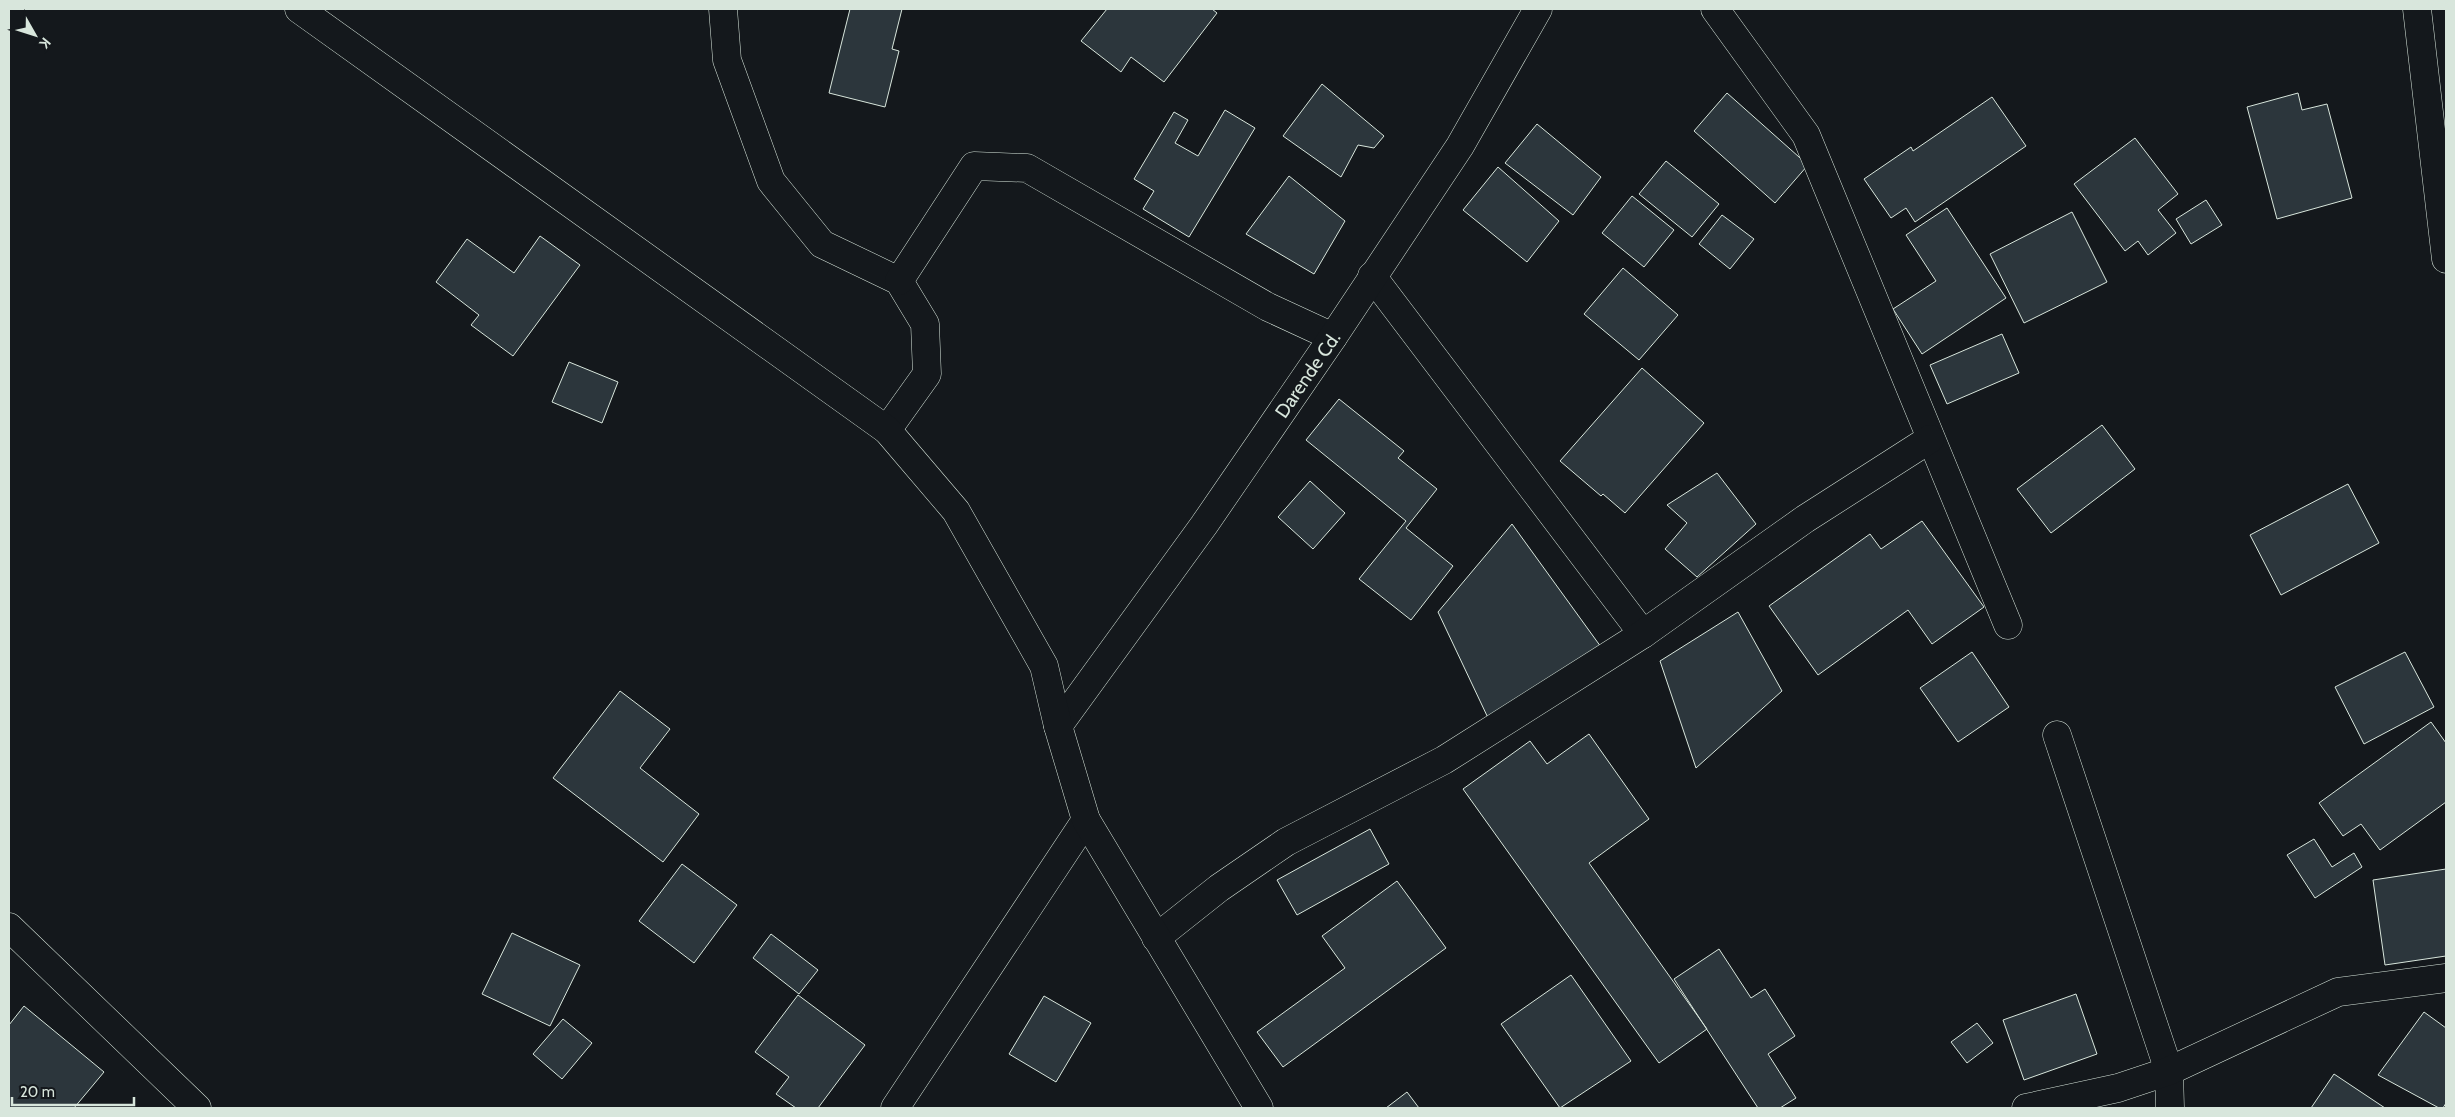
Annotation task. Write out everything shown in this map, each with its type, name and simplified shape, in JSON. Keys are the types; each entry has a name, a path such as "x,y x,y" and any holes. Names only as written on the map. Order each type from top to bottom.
{"street":[{"path":"299,9 886,430 956,511 1044,666 1058,726 1086,820 1259,1108"},
{"path":"723,9 727,60 771,181 822,244 900,281 925,324 927,374 886,430"},
{"name":"Darende Cd.","path":"1058,726 1204,525 1333,337 1460,146 1538,9"},
{"path":"1715,9 1806,135 2008,625"},
{"path":"2417,9 2446,259"},
{"path":"900,281 974,166 1027,168 1268,307 1333,337"},
{"path":"1372,276 1643,634"},
{"path":"1156,938 1220,888 1286,842 1444,760 1643,634 1805,519 1930,439"},
{"path":"2057,735 2169,1071 2170,1108"},
{"path":"894,1108 1086,820"},
{"path":"9,927 197,1108"},
{"path":"2026,1108 2118,1088 2169,1071 2338,992 2446,978"}],"building":[{"path":"850,9 902,9 892,49 899,51 885,107 829,93"},
{"path":"1107,9 1212,9 1217,13 1164,82 1131,57 1121,72 1081,41"},
{"path":"1322,84 1384,136 1374,148 1358,145 1341,177 1283,136"},
{"path":"1727,93 1808,165 1775,203 1694,131"},
{"path":"2298,93 2302,110 2327,104 2352,198 2277,219 2247,107"},
{"path":"1992,97 2026,146 1915,222 1906,208 1891,218 1864,179 1911,147 1913,151"},
{"path":"1225,110 1255,128 1189,237 1143,209 1154,191 1134,179 1174,112 1188,120 1175,143 1198,156"},
{"path":"1537,124 1601,177 1573,215 1505,163"},
{"path":"2135,138 2178,194 2158,210 2176,233 2148,255 2138,241 2125,251 2074,184"},
{"path":"1666,161 1719,204 1692,237 1639,194"},
{"path":"1498,167 1559,221 1527,262 1463,210"},
{"path":"1289,176 1345,221 1314,274 1246,234"},
{"path":"1632,196 1674,230 1644,267 1602,233"},
{"path":"2206,200 2222,225 2191,244 2176,219"},
{"path":"1947,208 2006,298 1922,354 1893,309 1936,281 1906,235"},
{"path":"2072,212 2107,282 2024,323 1990,254"},
{"path":"1722,215 1754,239 1730,269 1699,244"},
{"path":"540,236 580,265 513,356 471,325 479,315 436,282 467,239 514,273"},
{"path":"1623,268 1678,315 1639,360 1584,314"},
{"path":"2002,334 2019,373 1947,404 1930,365"},
{"path":"569,362 618,382 602,423 552,402"},
{"path":"1642,368 1704,423 1625,513 1603,494 1601,496 1560,461"},
{"path":"1339,399 1404,451 1398,458 1437,489 1406,528 1453,566 1411,620 1359,579 1406,521 1306,440"},
{"path":"2102,425 2135,469 2051,533 2017,489"},
{"path":"1717,473 1756,524 1697,577 1665,549 1687,523 1667,505"},
{"path":"1310,481 1345,513 1313,549 1278,517"},
{"path":"2348,484 2379,543 2281,595 2250,535"},
{"path":"1922,521 1984,607 1932,644 1908,610 1818,675 1769,606 1870,534 1881,549"},
{"path":"1512,524 1601,647 1489,720 1438,612"},
{"path":"1738,612 1782,691 1696,768 1660,661"},
{"path":"1972,652 2009,707 1958,742 1920,688"},
{"path":"2405,652 2434,707 2364,744 2335,687"},
{"path":"620,691 670,729 640,768 699,814 663,862 553,778"},
{"path":"2431,722 2446,743 2446,802 2380,850 2361,824 2343,836 2319,803"},
{"path":"1589,734 1649,819 1589,863 1707,1029 1659,1063 1463,789 1530,741 1547,764"},
{"path":"1370,829 1389,864 1297,915 1277,880"},
{"path":"2314,839 2332,867 2354,853 2362,867 2315,898 2287,855"},
{"path":"682,864 737,905 694,963 639,921"},
{"path":"2446,869 2446,956 2385,965 2373,880"},
{"path":"1397,881 1446,948 1283,1067 1257,1032 1345,968 1322,936"},
{"path":"512,933 580,965 550,1026 482,994"},
{"path":"771,934 818,970 799,994 753,958"},
{"path":"1719,949 1751,998 1765,989 1795,1036 1768,1054 1796,1098 1780,1108 1758,1108 1674,979"},
{"path":"1571,975 1631,1061 1560,1108 1501,1024"},
{"path":"2076,994 2097,1054 2024,1080 2003,1020"},
{"path":"798,995 865,1045 818,1108 796,1108 776,1094 789,1077 755,1052"},
{"path":"1044,996 1091,1023 1056,1082 1009,1054"},
{"path":"24,1006 104,1072 74,1108 9,1108 9,1025"},
{"path":"2424,1012 2446,1028 2446,1103 2443,1108 2439,1108 2378,1075"},
{"path":"563,1019 592,1043 562,1079 533,1054"},
{"path":"1977,1023 1993,1043 1967,1063 1951,1042"},
{"path":"2334,1074 2385,1108 2311,1108"},
{"path":"1407,1092 1419,1108 1386,1108"}]}
